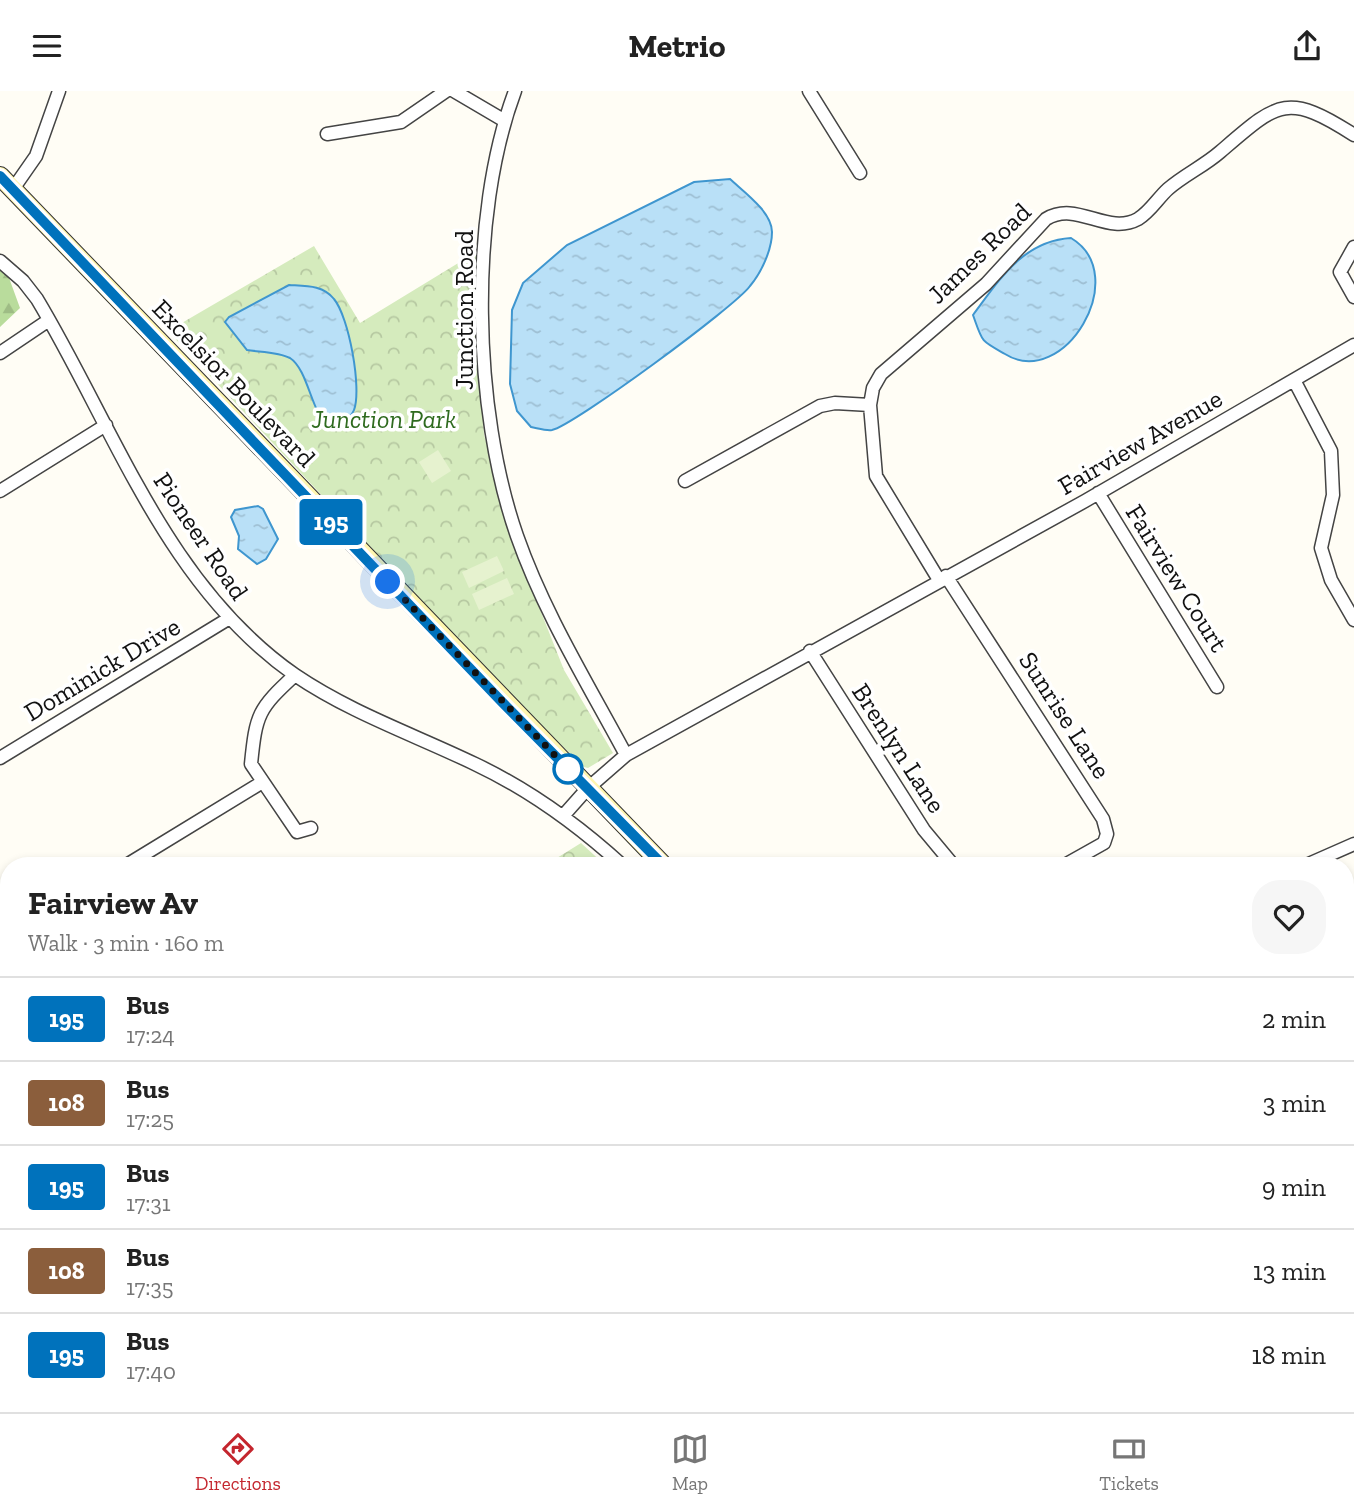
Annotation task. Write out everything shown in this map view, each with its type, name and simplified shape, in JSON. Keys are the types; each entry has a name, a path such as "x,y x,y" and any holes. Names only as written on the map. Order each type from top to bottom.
{"main road":[{"name":"Excelsior Boulevard","path":"0,176 655,857"}],"street":[{"path":"13,190 36,156 59,91"},
{"path":"327,134 401,121 446,91"},
{"path":"454,91 505,121"},
{"name":"Junction Road","path":"515,91 505,121 487,211 483,308 488,406 499,465 517,536 544,602 626,755"},
{"path":"808,91 860,173"},
{"name":"James Road","path":"870,405 873,388 881,374 986,284 1046,219 1055,213 1075,212 1117,223 1138,219 1170,187 1214,157 1254,121 1283,104 1300,103 1316,107 1354,135"},
{"path":"1354,247 1340,272 1354,297"},
{"name":"Pioneer Road","path":"0,261 23,281 49,320 183,560 228,618 295,675 351,708 477,765 563,816 612,857"},
{"path":"0,353 49,320"},
{"name":"Fairview Avenue","path":"563,816 587,789 626,755 1098,493 1354,345"},
{"path":"1294,380 1331,451 1333,495 1321,548 1331,580 1354,620"},
{"path":"685,481 820,406 835,403 870,405"},
{"name":"Sunrise Lane","path":"870,405 876,476 1103,819 1107,834 1104,843 1079,857"},
{"path":"0,491 106,425"},
{"name":"Fairview Court","path":"1098,493 1217,687"},
{"name":"Dominick Drive","path":"0,758 228,618"},
{"name":"Brenlyn Lane","path":"810,651 924,830 946,857"},
{"path":"295,675 265,702 255,730 251,764 261,783 297,832 311,828"},
{"path":"140,857 261,783"},
{"path":"1324,857 1354,844"}],"green space":[{"name":"Junction Park","path":"314,246 360,323 478,251 476,280 484,435 518,554 564,670 613,753 588,768 502,688 168,331"},
{"path":"0,253 20,308 0,327"},
{"path":"438,450 451,471 432,483 419,462"},
{"path":"497,556 504,571 469,588 462,572"},
{"path":"507,578 514,594 479,610 472,594"},
{"path":"581,843 596,857 558,857"}],"water":[{"path":"730,179 756,203 771,225 772,239 768,254 750,286 687,339 590,409 552,430 531,427 517,411 510,384 512,310 523,283 567,245 694,182"},
{"path":"1071,238 1088,255 1095,277 1093,301 1083,324 1068,343 1049,357 1027,361 1005,354 987,343 981,336 973,315 993,288 1026,254 1039,246"},
{"path":"289,285 314,287 330,294 345,321 353,353 356,400 353,412 339,426 326,426 296,363 275,353 247,350 225,322 229,317"},
{"path":"258,506 263,509 278,539 266,559 257,564 238,549 239,536 231,517 235,510"}],"bus line":[{"name":"195","path":"0,176 502,702 655,857"}],"route":[{"path":"388,582 570,771 568,769"}]}
